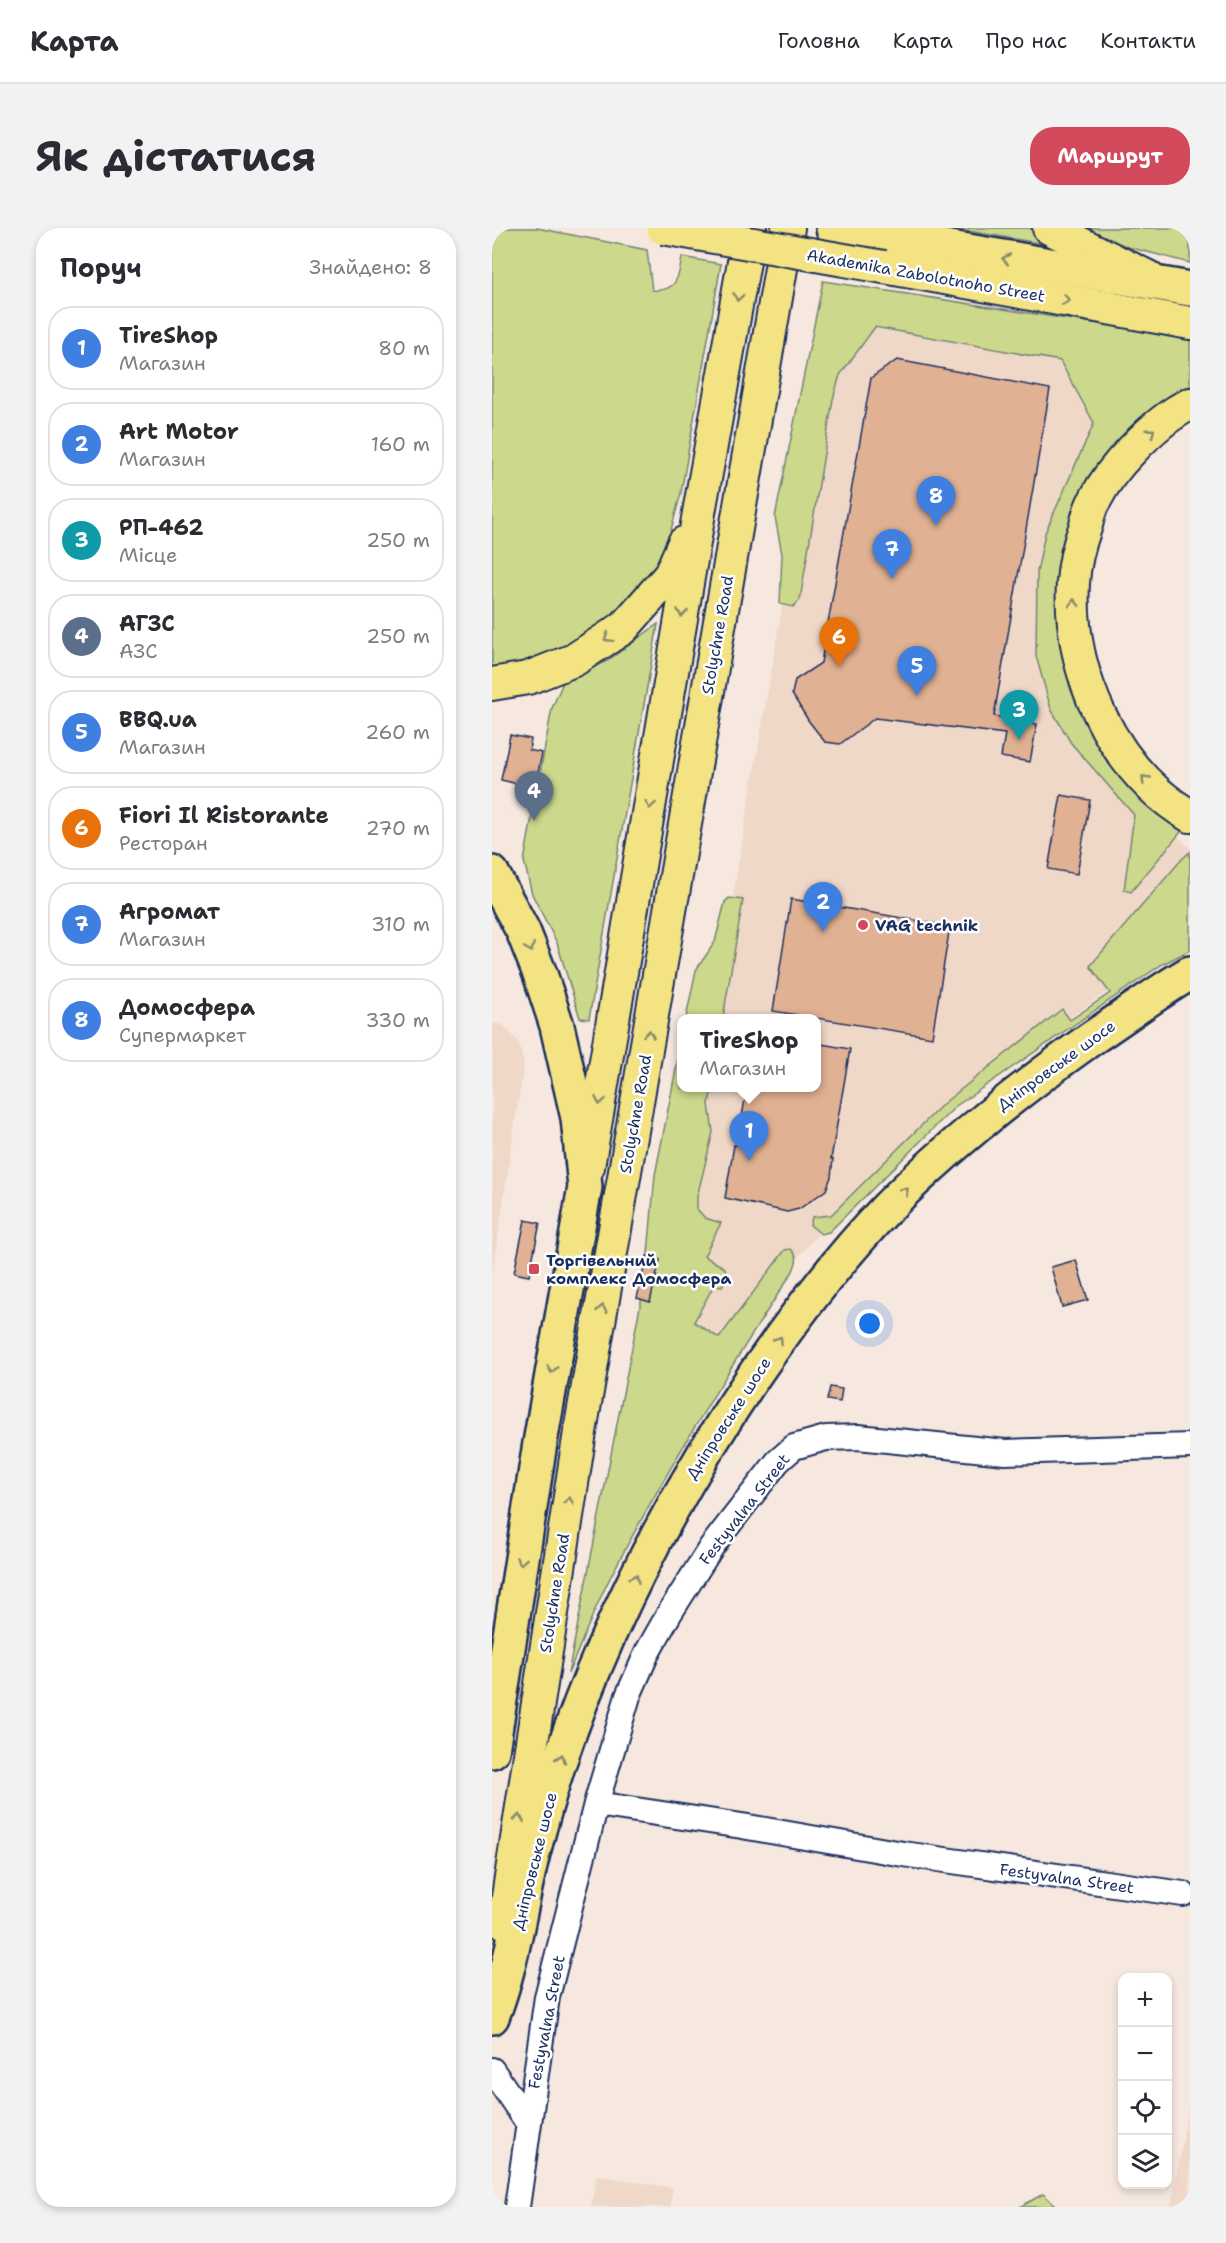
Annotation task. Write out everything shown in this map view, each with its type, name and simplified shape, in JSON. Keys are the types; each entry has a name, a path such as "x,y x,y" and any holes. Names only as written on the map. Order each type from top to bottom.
{"highway":[{"name":"Akademika Zabolotnoho Street","path":"832,228 886,252 1179,287"},
{"path":"492,873 523,931 557,1026 579,1118 585,1187 540,1443 492,1750"},
{"name":"Дніпровське шосе","path":"492,2017 511,1962 532,1854 560,1760 601,1652 647,1553 695,1465 740,1397 789,1325 885,1210 923,1173 1010,1097 1157,993 1190,973"}],"main road":[{"name":"Akademika Zabolotnoho Street","path":"663,228 886,252 1190,323"},
{"path":"585,1187 700,507 750,228"},
{"name":"Stolychne Road","path":"492,2001 563,1536 788,228"},
{"path":"1049,228 1179,287"},
{"path":"1190,404 1146,435 1113,469 1094,501 1078,548 1073,583 1075,633 1085,680 1110,733 1126,758 1142,776 1163,797 1190,816"},
{"path":"492,684 528,678 574,660 623,628 670,575 700,507"}],"street":[{"name":"Festyvalna Street","path":"517,2207 547,1997 596,1804 628,1696 663,1624 712,1546 778,1461 794,1447 826,1438 858,1437 1005,1452 1190,1446"},
{"name":"Festyvalna Street","path":"596,1804 903,1854 1183,1894"},
{"path":"492,2070 528,2123"}],"shaded area":[{"path":"875,327 1060,361 1094,422 1051,553 1100,761 1190,848 1190,934 1025,1049 945,1111 828,1223 719,1347 647,1314 700,1092 821,1092 821,1014 713,1014 792,549 833,375"},
{"path":"492,1023 503,1025 518,1041 524,1064 492,1275"},
{"path":"1190,2098 1190,2207 1171,2207"},
{"path":"597,2175 673,2188 670,2207 591,2207"}],"green space":[{"path":"492,228 537,228 647,250 652,290 666,289 675,282 682,257 721,264 681,493 664,556 635,593 599,629 564,648 515,665 492,668"},
{"path":"951,228 1029,228 1056,246"},
{"path":"1077,228 1190,228 1190,263 1124,246"},
{"path":"823,281 1190,338 1190,387 1179,392 1136,424 1103,462 1064,634 1186,826 1131,892 1124,890 1134,815 1071,743 1051,709 1036,656 1037,572 1045,533 1094,423 1060,361 875,327 840,375 833,399 800,600 793,607 780,604 782,554 775,517"},
{"path":"658,624 589,1019 580,1018 557,943 532,894 524,861 552,708 564,680 607,661"},
{"path":"1190,852 1190,950 1161,965 956,1106 829,1232 821,1234 810,1225 812,1217 831,1215 944,1103 1062,1009 1070,1020 1110,993 1090,966"},
{"path":"729,898 743,900 724,1014 687,1014 696,970 715,942 725,902"},
{"path":"677,1064 677,1092 711,1092 709,1104 713,1132 697,1197 697,1209 705,1218 721,1223 704,1256 725,1268 727,1278 722,1286 714,1285 694,1322 719,1338 785,1250 791,1249 795,1254 796,1262 793,1271 675,1460 631,1538 604,1590 568,1674 646,1276 655,1175"},
{"path":"1043,2194 1057,2207 1020,2207"}],"building":[{"path":"897,360 1050,389 994,716 1037,724 1030,762 1001,757 1005,734 875,718 840,744 825,742 792,694 795,680 821,663 871,378"},
{"path":"510,735 531,739 529,750 542,753 537,778 524,776 522,785 501,780"},
{"path":"1061,795 1090,800 1077,874 1048,869"},
{"path":"791,899 950,926 932,1037 821,1019 821,1014 791,1014 773,1011"},
{"path":"821,1044 850,1049 831,1159 833,1159 831,1177 826,1190 799,1209 787,1212 725,1198 734,1145 737,1145 746,1092 821,1092"},
{"path":"525,1220 540,1223 529,1276 514,1273"},
{"path":"647,1256 660,1260 650,1302 637,1298"},
{"path":"1076,1260 1088,1300 1062,1307 1051,1267"},
{"path":"830,1387 842,1389 840,1402 827,1400"}],"place":[{"name":"Домосфера","path":"936,526"},
{"name":"Агромат","path":"892,579"},
{"name":"Fiori Il Ristorante","path":"839,667"},
{"name":"BBQ.ua","path":"917,696"},
{"name":"РП-462","path":"1019,740"},
{"name":"АГЗС","path":"534,821"},
{"name":"VAG technik","path":"863,925"},
{"name":"Art Motor","path":"823,932"},
{"name":"TireShop","path":"749,1161"},
{"name":"Торгівельний комплекс Домосфера","path":"534,1269"}]}
